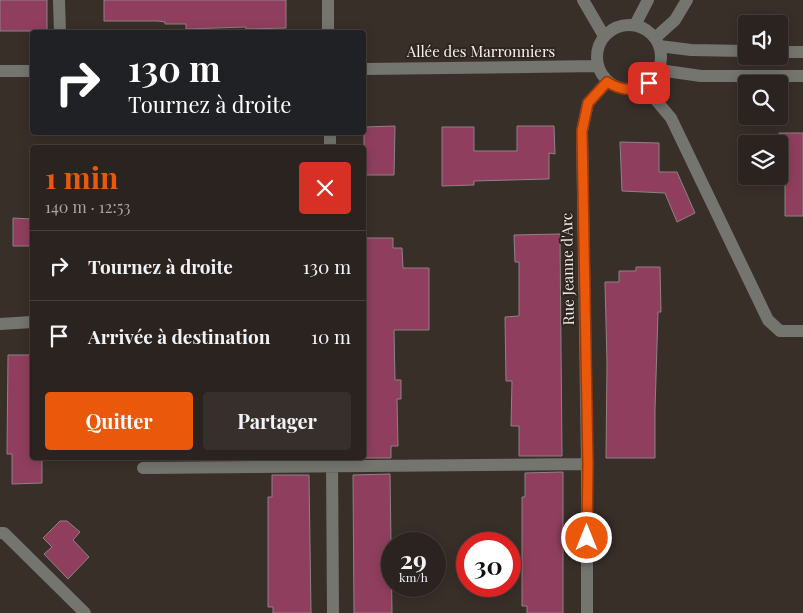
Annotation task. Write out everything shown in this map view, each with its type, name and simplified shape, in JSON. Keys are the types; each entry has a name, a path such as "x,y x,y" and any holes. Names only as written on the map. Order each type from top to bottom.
{"street":[{"path":"59,0 60,30"},
{"path":"328,0 328,30"},
{"path":"583,0 604,36"},
{"path":"635,26 648,0"},
{"path":"657,42 675,20 687,0"},
{"path":"618,26 635,26 651,33 661,53 661,64 656,75 644,86 628,90 617,88 607,82 600,73 596,62 596,51 601,40 608,32 618,26"},
{"path":"657,42 691,50 738,51"},
{"path":"788,52 803,52"},
{"name":"Allée des Marronniers","path":"366,68 598,66"},
{"path":"659,70 701,76 803,76"},
{"path":"0,71 30,71"},
{"name":"Rue Jeanne d'Arc","path":"587,613 588,464 582,131 588,103 607,82"},
{"path":"644,86 671,118 768,320 780,331 803,331"},
{"path":"0,324 30,322"},
{"path":"332,462 333,613"},
{"path":"143,468 332,462 588,464"},
{"path":"0,533 4,533 85,613"}],"building":[{"path":"0,0 47,0 47,30 0,31"},
{"path":"104,0 286,0 286,28 186,29 186,24 165,24 165,22 158,21 104,21"},
{"path":"395,126 394,175 366,175 364,135 366,135 366,127"},
{"path":"517,126 554,126 555,154 549,153 549,179 474,181 474,185 442,186 442,127 474,127 474,151 517,151"},
{"path":"779,133 803,133 803,216 785,216 785,185 788,185 788,135 779,135"},
{"path":"620,142 659,143 659,172 677,172 695,213 677,222 665,193 622,191"},
{"path":"13,218 30,219 30,246 13,246"},
{"path":"560,234 562,456 519,456 519,426 511,426 512,381 506,381 505,317 519,316 519,262 515,262 514,235"},
{"path":"366,238 393,238 393,248 402,248 403,268 429,268 429,330 394,330 395,380 401,380 401,399 397,399 398,446 391,446 391,458 366,458"},
{"path":"636,267 660,267 661,312 658,312 655,458 606,458 607,363 605,282 619,282 619,271 636,271"},
{"path":"8,355 30,355 30,460 42,460 42,483 12,484 12,454 7,454"},
{"path":"563,472 563,613 527,613 527,606 522,606 522,497 525,497 525,473"},
{"path":"390,474 391,532 381,532 381,597 392,597 392,613 354,613 353,475"},
{"path":"272,475 309,475 311,613 273,613 273,607 268,607 268,497 272,497"},
{"path":"60,521 67,521 80,532 73,540 89,557 68,579 44,554 52,547 43,538"}],"route":[{"path":"587,538 588,464 582,131 588,103 607,82 617,88 628,90 639,88 649,83"}]}
